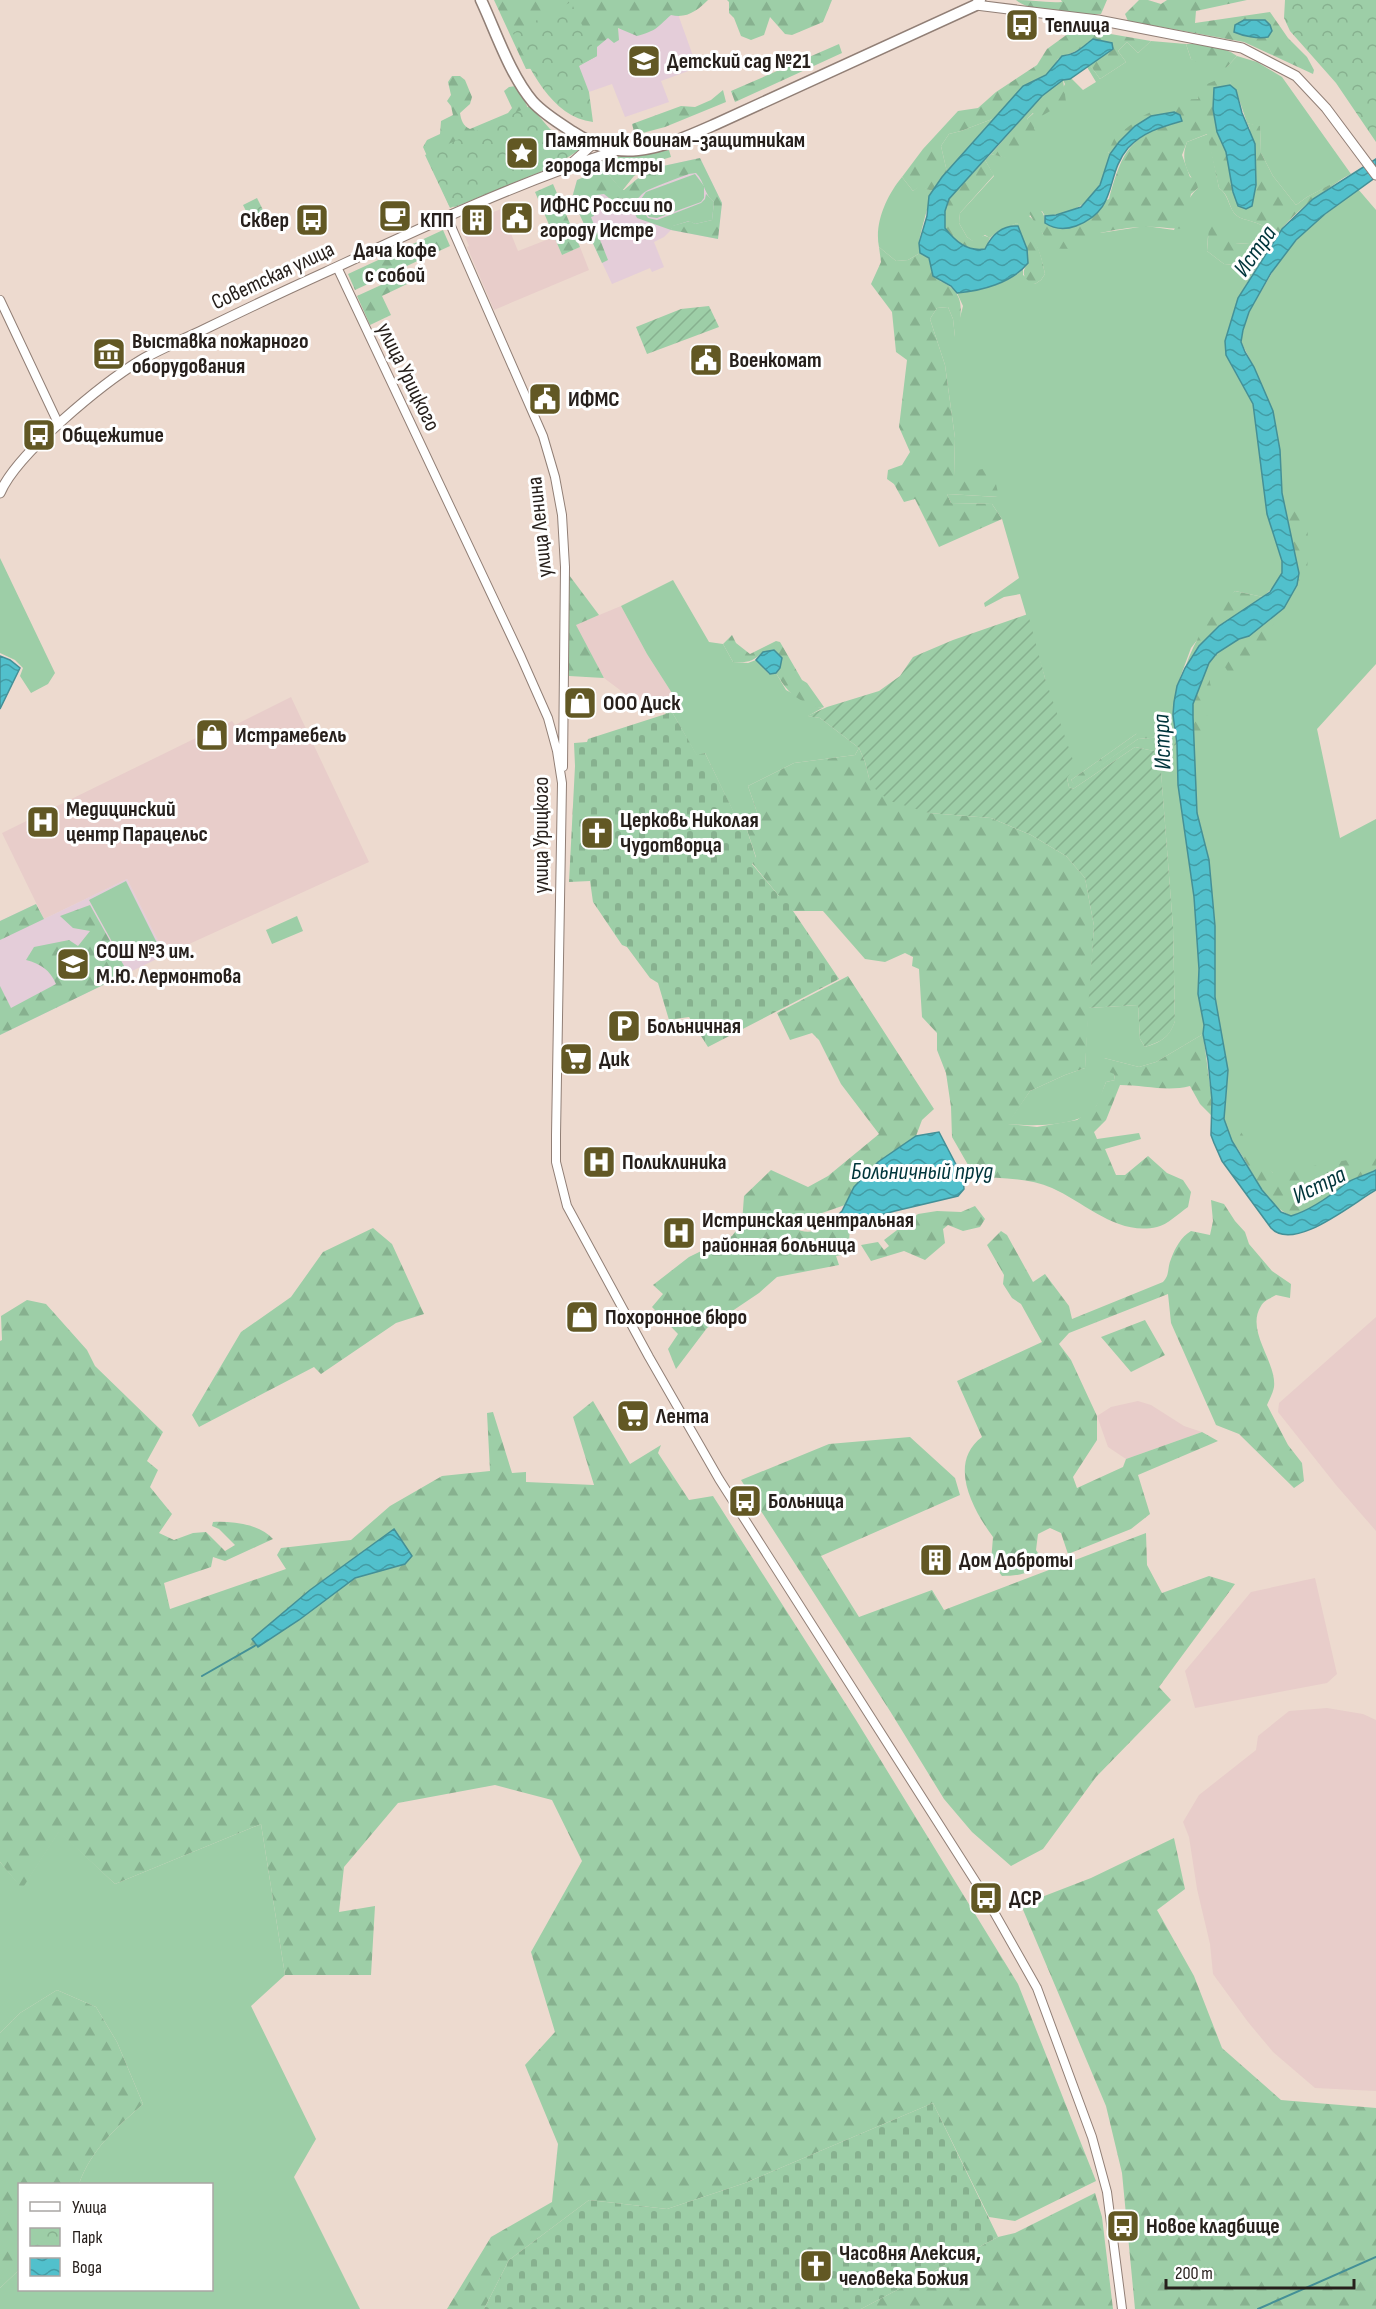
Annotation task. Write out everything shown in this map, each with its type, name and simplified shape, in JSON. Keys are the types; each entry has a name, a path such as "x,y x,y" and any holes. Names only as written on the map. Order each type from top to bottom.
{"main road":[{"path":"481,0 516,75 533,102 553,119 593,144 615,151"},
{"path":"978,2 1098,20 1242,48 1296,76 1326,108 1376,175"},
{"name":"Советская улица","path":"0,493 12,472 59,425 104,385 142,360 447,217 569,166 615,151 638,150 672,142 978,2"},
{"name":"Советская улица","path":"569,166 593,144"}],"street":[{"name":"улица Ленина","path":"447,217 543,436 555,477 562,515 565,567 562,783"},
{"name":"улица Урицкого","path":"337,267 516,646 548,718 557,751 562,783 556,1047 556,1162 567,1206 649,1357 719,1479 982,1893 1037,1988 1092,2137 1107,2192 1122,2309"},
{"path":"0,300 59,425"},
{"path":"548,718 552,726 558,730 563,722"}],"shaded area":[{"name":"Детский сад №21","path":"674,3 693,56 698,54 702,66 661,81 669,102 625,117 612,84 589,92 578,66 597,56 591,42"},
{"path":"700,158 722,203 718,239 671,230 654,242 664,267 652,272 650,268 612,284 572,198 577,180 601,170 609,175 622,191 637,179 663,166"},
{"path":"501,209 518,251 554,237 562,255 580,247 589,270 494,310 460,225"},
{"path":"621,606 647,654 677,701 663,710 647,697 636,702 604,678 575,625"},
{"path":"291,697 369,862 165,955 127,879 44,919 2,833 204,734 232,721 235,725"},
{"name":"СОШ №3 им. М.Ю. Лермонтова","path":"127,879 165,955 0,1035 0,921 36,904 44,919"},
{"path":"1376,1317 1376,1531 1278,1412 1279,1403"},
{"path":"1138,1401 1151,1405 1184,1426 1202,1432 1126,1459 1108,1447 1097,1416 1111,1407"},
{"path":"1315,1578 1337,1674 1327,1683 1195,1708 1185,1671 1251,1592"},
{"path":"1327,1708 1363,1714 1376,1720 1376,2091 1315,2088 1273,2052 1213,1974 1210,1944 1197,1889 1189,1837 1183,1822 1199,1795 1256,1750 1258,1736 1289,1711"}],"green space":[{"path":"494,0 708,0 687,15 671,15 656,28 644,34 637,36 618,28 619,40 614,43 608,38 597,47 597,56 578,66 526,69"},
{"path":"727,0 832,0 823,22 792,35 785,34 770,17 764,35 751,40 741,36 734,18 729,13"},
{"path":"1016,0 1062,2 1061,0 1107,0 1101,14 1092,14 1033,8"},
{"path":"1139,0 1161,4 1167,0 1247,0 1196,11 1195,23 1270,12 1288,38 1307,57 1314,70 1313,74 1244,42 1128,21 1125,14"},
{"path":"1285,0 1376,0 1376,142 1336,83 1290,31 1284,18"},
{"path":"571,2 597,56 579,66 589,92 593,122 578,118 553,101 534,75 513,33"},
{"path":"1076,28 1151,41 1138,53 1127,42 1118,51 1126,62 1100,79 1090,65 1113,49 1088,42 1085,47 1058,59 1046,75 1023,86 995,118 949,134 941,146 947,172 933,191 919,187 913,191 902,177 923,149 958,111 978,108 996,92 1037,65 1047,49"},
{"path":"1151,41 1186,44 1191,59 1227,67 1237,56 1257,62 1282,77 1351,174 1296,205 1273,176 1261,153 1260,127 1247,123 1236,90 1230,85 1231,79 1108,152 1110,154 1107,167 1097,190 1081,205 1059,214 1045,216 1042,211 1029,216 1037,223 1043,234 1100,233 1146,226 1174,230 1187,202 1198,188 1186,166 1184,155 1187,142 1208,134 1219,188 1226,196 1234,213 1268,230 1267,239 1261,248 1250,243 1235,244 1208,236 1207,251 1224,264 1238,265 1254,271 1238,298 1231,365 1253,404 1267,514 1282,561 1282,573 1278,583 1263,597 1235,591 1191,648 1177,686 1173,715 1158,711 1136,734 1071,780 1074,784 1138,739 1163,737 1170,749 1177,744 1178,785 1194,897 1199,969 1198,994 1204,1025 1203,1034 1156,1062 1139,1067 1104,1058 1115,1080 1106,1082 1097,1105 1090,1113 1080,1118 1056,1124 1007,1124 1030,1091 1085,1068 1088,1008 1138,1005 1140,1039 1145,1047 1164,1038 1173,1027 1175,1021 1173,927 1160,759 1154,751 1135,747 1073,789 1069,787 1045,678 1020,594 1004,597 985,607 984,603 1019,578 1002,519 992,504 951,503 947,494 998,497 954,476 955,438 945,365 930,319 937,308 948,307 953,319 955,337 963,306 957,293 992,286 1009,279 1023,269 1023,275 1035,284 1041,280 1045,274 1039,251 1033,239 1017,223 998,231 990,238 985,235 974,242 967,237 959,223 960,213 994,176 985,160 991,154 1013,159 1034,129 1027,119 1063,88 1065,84 1063,80 1071,78 1083,90 1096,82 1087,67 1090,65 1100,79 1126,62 1118,51 1127,42 1138,53"},
{"path":"839,44 842,53 735,102 731,91"},
{"path":"1186,44 1213,46 1237,56 1227,67 1212,71 1191,59"},
{"path":"452,76 460,76 465,80 472,97 470,104 460,113 463,122 470,129 508,113 512,108 504,91 516,86 537,127 537,139 548,169 455,207 449,205 423,147 427,140 440,134 441,121 453,115 447,101 451,95 448,82"},
{"path":"1232,78 1230,85 1215,88 1213,109 1217,132 1226,151 1233,192 1250,129 1247,123 1260,126 1261,153 1273,176 1296,205 1346,176 1290,219 1254,271 1238,265 1224,264 1207,251 1209,227 1215,218 1226,224 1236,244 1250,243 1261,248 1267,239 1268,230 1234,213 1227,197 1219,188 1207,134 1187,142 1182,155 1190,177 1196,180 1198,188 1191,194 1184,228 1122,229 1100,233 1097,239 1075,248 1053,247 1028,209 1035,205 1043,213 1045,223 1109,199 1119,168 1131,146 1150,132 1181,121 1151,116 1135,126 1110,154 1108,152 1115,137 1141,117 1174,100 1198,99 1200,87 1219,79"},
{"path":"1063,80 1066,102 1038,118 1033,113 1027,119 1034,124 1034,129 1038,134 1013,160 991,154 1042,96"},
{"path":"723,90 726,102 665,127 635,135 632,124 681,106 695,107 711,100"},
{"path":"530,106 550,129 581,149 554,166 450,208 425,155"},
{"path":"995,118 947,172 941,146 949,134"},
{"path":"669,150 671,157 658,161 597,166 596,164 613,156 626,157"},
{"path":"700,158 722,203 718,239 671,230 672,226 690,221 695,224 712,220 714,202 708,196 696,173 689,174 648,190 634,202 626,205 622,198 614,202 604,194 596,195 594,205 590,207 594,216 591,217 608,260 602,263 572,198 577,180 601,170 624,190 637,179 663,166"},
{"path":"985,160 994,175 960,213 959,223 967,237 973,241 983,236 990,238 985,249 973,249 958,241 945,228 945,211 949,199"},
{"path":"651,167 634,176 622,191 609,175 602,171"},
{"path":"695,174 704,186 704,198 701,202 657,218 649,217 641,199 646,192"},
{"path":"902,177 913,191 919,186 933,191 919,243 920,253 908,260 896,261 879,247 878,228 891,192"},
{"path":"553,184 580,247 562,255 535,192"},
{"path":"1358,189 1376,210 1376,664 1317,729 1340,838 1376,819 1376,1170 1315,1206 1232,1141 1224,1120 1228,1070 1215,997 1215,926 1209,859 1197,813 1193,717 1203,675 1284,607 1297,585 1299,573 1282,493 1276,428 1254,367 1241,342 1243,330 1249,312 1282,256 1309,227"},
{"path":"706,194 714,202 712,220 695,224 689,221 673,226 671,230 637,218 630,204 640,199 642,209 648,218 657,220 701,203"},
{"path":"257,198 269,222 255,229 243,205"},
{"path":"1017,223 1029,232 1042,259 1045,274 1035,284 1024,276 1028,263 1018,226 1009,226"},
{"path":"443,230 450,246 355,290 348,274"},
{"path":"879,247 896,261 908,260 920,253 929,258 940,281 955,291 959,298 961,312 957,338 948,307 937,308 930,319 945,365 955,438 954,475 992,467 999,497 947,494 951,503 992,504 1002,519 939,547 915,499 904,502 894,484 887,479 888,470 902,465 910,452 899,427 907,360 896,352 892,312 871,284 881,262"},
{"path":"403,275 407,284 382,296 391,315 370,325 357,296"},
{"path":"709,306 719,327 647,354 636,327 681,309"},
{"path":"1298,496 1305,504 1308,537 1307,589 1297,585 1299,573 1285,503"},
{"path":"0,558 55,673 48,684 31,693 20,676 23,668 15,660 0,653"},
{"path":"569,575 599,615 576,625 604,678 569,676"},
{"path":"673,580 709,642 723,644 733,662 748,663 756,660 769,674 776,673 786,690 820,708 824,707 808,716 820,718 859,748 855,755 794,763 748,786 761,824 743,832 705,753 697,756 672,712 666,714 663,710 677,701 647,654 621,606"},
{"path":"1235,591 1263,597 1219,626 1185,668 1205,626"},
{"path":"1028,614 1045,678 1075,766 1067,778 1069,787 1073,789 1135,747 1154,751 1160,758 1173,927 1175,1021 1164,1038 1145,1047 1140,1039 1138,1005 1088,1008 1094,926 1085,878 1066,856 1031,835 991,818 929,813 890,801 876,790 869,778 859,748 820,718 807,716 827,707 879,691 900,676 913,657 953,640"},
{"path":"1274,616 1268,646 1256,662 1240,674 1231,677 1225,667 1220,665 1210,672 1213,693 1206,711 1210,728 1202,741 1193,747 1193,704 1209,663 1217,653 1239,639 1249,636"},
{"path":"732,635 736,643 750,654 776,641 780,642 802,680 807,683 824,707 820,708 794,696 776,673 780,668 763,652 749,661 733,662 723,644"},
{"path":"1158,711 1173,715 1177,744 1170,750 1163,737 1138,739 1074,785 1071,780 1136,734 1138,726"},
{"path":"672,712 697,755 705,753 743,831 747,830 756,858 752,864 779,896 785,896 790,901 793,911 839,979 708,1047 689,1017 669,1020 658,983 650,978 627,947 622,945 593,902 590,881 569,882 575,766 574,743 587,742 588,739"},
{"path":"859,748 869,778 929,813 991,818 1031,835 1066,856 1085,878 1094,926 1085,1068 1030,1091 1008,1124 1037,1127 1077,1120 1096,1106 1106,1082 1115,1080 1114,1074 1100,1068 1104,1058 1139,1067 1156,1062 1203,1034 1212,1100 1211,1115 1200,1104 1190,1086 1164,1088 1120,1085 1106,1120 1094,1132 1097,1139 1139,1133 1141,1139 1105,1149 1116,1175 1125,1175 1148,1156 1167,1173 1183,1180 1191,1192 1188,1207 1169,1221 1157,1227 1142,1229 1128,1227 1115,1223 1065,1194 1034,1182 975,1177 952,1137 951,1107 946,1073 937,1050 937,1033 922,1017 919,969 912,966 913,957 905,953 885,962 865,959 823,911 793,911 752,863 756,857 747,830 761,824 748,786 794,763 855,755"},
{"path":"126,881 157,943 122,960 89,900"},
{"path":"36,904 44,919 0,940 0,921"},
{"path":"90,905 128,973 0,1035 0,986 11,1008 56,984 44,968 26,960 34,947 69,940 78,946 90,931 73,928 60,916"},
{"path":"297,916 303,931 272,944 266,930"},
{"path":"848,976 934,1109 922,1120 916,1136 878,1162 854,1187 845,1205 799,1221 794,1228 810,1232 836,1224 838,1229 850,1227 849,1241 853,1253 836,1256 839,1265 777,1277 759,1293 707,1328 676,1369 668,1349 678,1334 652,1307 663,1294 653,1285 689,1257 732,1236 742,1223 744,1196 771,1170 808,1187 828,1176 879,1134 841,1084 819,1040 812,1033 790,1040 777,1013"},
{"path":"1239,1129 1255,1154 1273,1173 1376,1155 1376,1170 1348,1182 1320,1203 1291,1216 1281,1210 1264,1193 1232,1141 1229,1132"},
{"path":"1211,1200 1224,1204 1245,1232 1249,1244 1272,1271 1291,1284 1290,1298 1276,1295 1262,1304 1257,1316 1257,1326 1274,1377 1274,1387 1267,1405 1288,1445 1302,1463 1304,1481 1294,1488 1239,1434 1216,1425 1171,1323 1168,1294 1069,1333 1059,1344 1071,1360 1097,1416 1097,1440 1073,1477 1077,1488 1123,1467 1126,1459 1202,1432 1218,1441 1138,1475 1150,1514 1131,1529 1068,1554 1061,1533 1050,1528 1038,1534 1036,1550 1043,1561 1039,1565 1024,1573 1002,1576 991,1562 993,1537 978,1514 967,1487 966,1460 972,1448 982,1437 957,1381 1042,1342 1021,1304 1012,1298 1003,1284 1004,1275 987,1245 1001,1231 1007,1235 1033,1282 1045,1274 1069,1306 1072,1319 1163,1282 1167,1277 1174,1251 1184,1236 1191,1231 1210,1235 1213,1221"},
{"path":"975,1206 985,1219 980,1227 963,1231 948,1225 943,1229 945,1243 925,1260 904,1251 871,1261 861,1245 878,1242 884,1250 889,1246 884,1240 918,1214 937,1211 961,1212"},
{"path":"373,1228 392,1244 424,1314 396,1323 321,1374 314,1367 199,1427 192,1415 241,1332 291,1297 323,1252"},
{"path":"27,1300 46,1304 87,1350 95,1366 163,1432 147,1461 158,1470 150,1487 172,1514 159,1533 174,1540 193,1533 206,1532 225,1551 235,1545 219,1529 212,1526 213,1522 229,1522 245,1524 261,1530 273,1539 225,1561 213,1557 211,1567 164,1583 170,1609 286,1569 277,1555 281,1548 351,1540 390,1506 442,1476 490,1471 487,1413 493,1412 512,1473 526,1472 526,1482 594,1485 573,1417 593,1401 630,1464 661,1445 658,1453 689,1500 713,1496 856,1720 1018,1984 1096,2181 1015,2221 989,2217 933,2103 745,2183 667,2209 589,2200 509,2260 484,2309 447,2309 491,2237 552,2202 558,2144 525,2065 555,2032 531,1952 582,1861 552,1800 495,1785 398,1803 344,1867 339,1912 375,1906 371,1975 285,1975 261,1824 115,1884 59,1832 22,1889 0,1862 0,1341 2,1340 1,1316"},
{"path":"1145,1320 1165,1355 1131,1372 1101,1337"},
{"path":"910,1437 955,1478 960,1495 821,1556 859,1617 932,1590 944,1610 1146,1533 1147,1565 1162,1593 1209,1576 1235,1584 1159,1687 1171,1700 1096,1777 1043,1849 1011,1866 972,1832 944,1799 741,1480 829,1444"},
{"path":"261,1824 285,1975 251,2006 316,2139 294,2177 360,2309 0,2309 0,2288 18,2271 18,2291 213,2291 213,2183 79,2183 97,2150 143,2104 117,2042 96,2007 57,1990 20,2013 0,2033 0,1862 22,1888 59,1831 115,1884"},
{"path":"1174,1838 1185,1889 1157,1910 1194,1976 1222,2048 1281,2100 1376,2108 1376,2309 1135,2309 1122,2173 1106,2106 1021,1905 1091,1878"},
{"path":"57,1990 96,2007 117,2042 143,2104 97,2150 79,2183 18,2183 18,2271 0,2288 0,2033 20,2013"},
{"path":"933,2103 998,2237 861,2309 484,2309 509,2260 589,2200 667,2209 745,2183"},
{"path":"1095,2193 1102,2217 1113,2309 861,2309 998,2237 1015,2233"}],"water":[{"path":"1244,20 1265,20 1272,31 1268,37 1264,38 1234,32 1235,25"},
{"path":"1093,39 1112,43 1113,49 1042,96 949,199 945,211 945,228 962,244 973,249 985,249 991,239 1002,229 1018,226 1027,249 1028,263 1014,276 986,288 957,293 951,286 933,276 929,258 920,253 919,243 927,216 929,196 942,177 1023,86 1046,75 1062,56 1075,52"},
{"path":"1230,85 1236,90 1242,113 1255,144 1256,185 1252,206 1246,209 1238,206 1233,192 1226,152 1217,132 1213,109 1214,88"},
{"path":"1174,112 1180,115 1182,121 1146,134 1128,148 1116,170 1105,201 1090,219 1068,228 1056,228 1045,223 1045,216 1081,207 1100,185 1110,154 1135,126 1151,116"},
{"path":"1376,159 1376,177 1325,214 1296,240 1271,273 1249,312 1241,342 1273,411 1280,450 1282,493 1299,573 1297,585 1284,608 1249,636 1239,639 1217,653 1209,663 1193,704 1197,813 1209,860 1215,926 1215,997 1228,1070 1224,1119 1232,1141 1262,1190 1281,1212 1291,1216 1320,1203 1348,1182 1376,1170 1376,1190 1309,1230 1294,1234 1281,1234 1271,1228 1222,1161 1211,1135 1212,1100 1203,1034 1204,1025 1198,994 1199,969 1194,897 1178,785 1174,702 1177,686 1185,668 1199,646 1219,626 1270,592 1282,573 1282,561 1267,514 1253,404 1226,355 1225,341 1238,298 1282,229 1313,199"},
{"path":"774,650 782,658 780,668 776,673 770,674 756,660 763,652"},
{"path":"0,656 20,668 0,709"},
{"name":"Больничный пруд","path":"939,1132 963,1178 964,1189 958,1196 876,1216 866,1224 838,1229 837,1216 854,1187 878,1162 916,1136"},
{"path":"394,1529 412,1556 405,1564 355,1578 258,1647 252,1639 310,1590"}],"waterway":[{"path":"202,1676 256,1645"},
{"path":"1258,2309 1376,2257"}],"place":[{"name":"Теплица","path":"1022,25"},
{"name":"Детский сад №21","path":"644,61"},
{"name":"Памятник воинам-защитникам города Истры","path":"522,153"},
{"name":"Дача кофе с собой","path":"395,216"},
{"name":"ИФНС России по городу Истре","path":"517,218"},
{"name":"Сквер","path":"312,220"},
{"name":"КПП","path":"477,220"},
{"name":"Выставка пожарного оборудования","path":"109,354"},
{"name":"Военкомат","path":"706,360"},
{"name":"ИФМС","path":"545,399"},
{"name":"Общежитие","path":"39,435"},
{"name":"ООО Диск","path":"580,703"},
{"name":"Истрамебель","path":"212,735"},
{"name":"Медицинский центр Парацельс","path":"43,822"},
{"name":"Церковь Николая Чудотворца","path":"597,833"},
{"name":"СОШ №3 им. М.Ю. Лермонтова","path":"73,964"},
{"name":"Больничная","path":"624,1026"},
{"name":"Дик","path":"576,1059"},
{"name":"Поликлиника","path":"599,1162"},
{"name":"Истринская центральная районная больница","path":"679,1233"},
{"name":"Похоронное бюро","path":"582,1317"},
{"name":"Лента","path":"633,1416"},
{"name":"Больница","path":"745,1501"},
{"name":"Дом Доброты","path":"936,1560"},
{"name":"ДСР","path":"986,1898"},
{"name":"Новое кладбище","path":"1123,2226"},
{"name":"Часовня Алексия, человека Божия","path":"816,2266"}],"water label":[{"name":"Истра","path":"1255,251"},
{"name":"Истра","path":"1162,742"},
{"name":"Истра","path":"1319,1185"}]}
